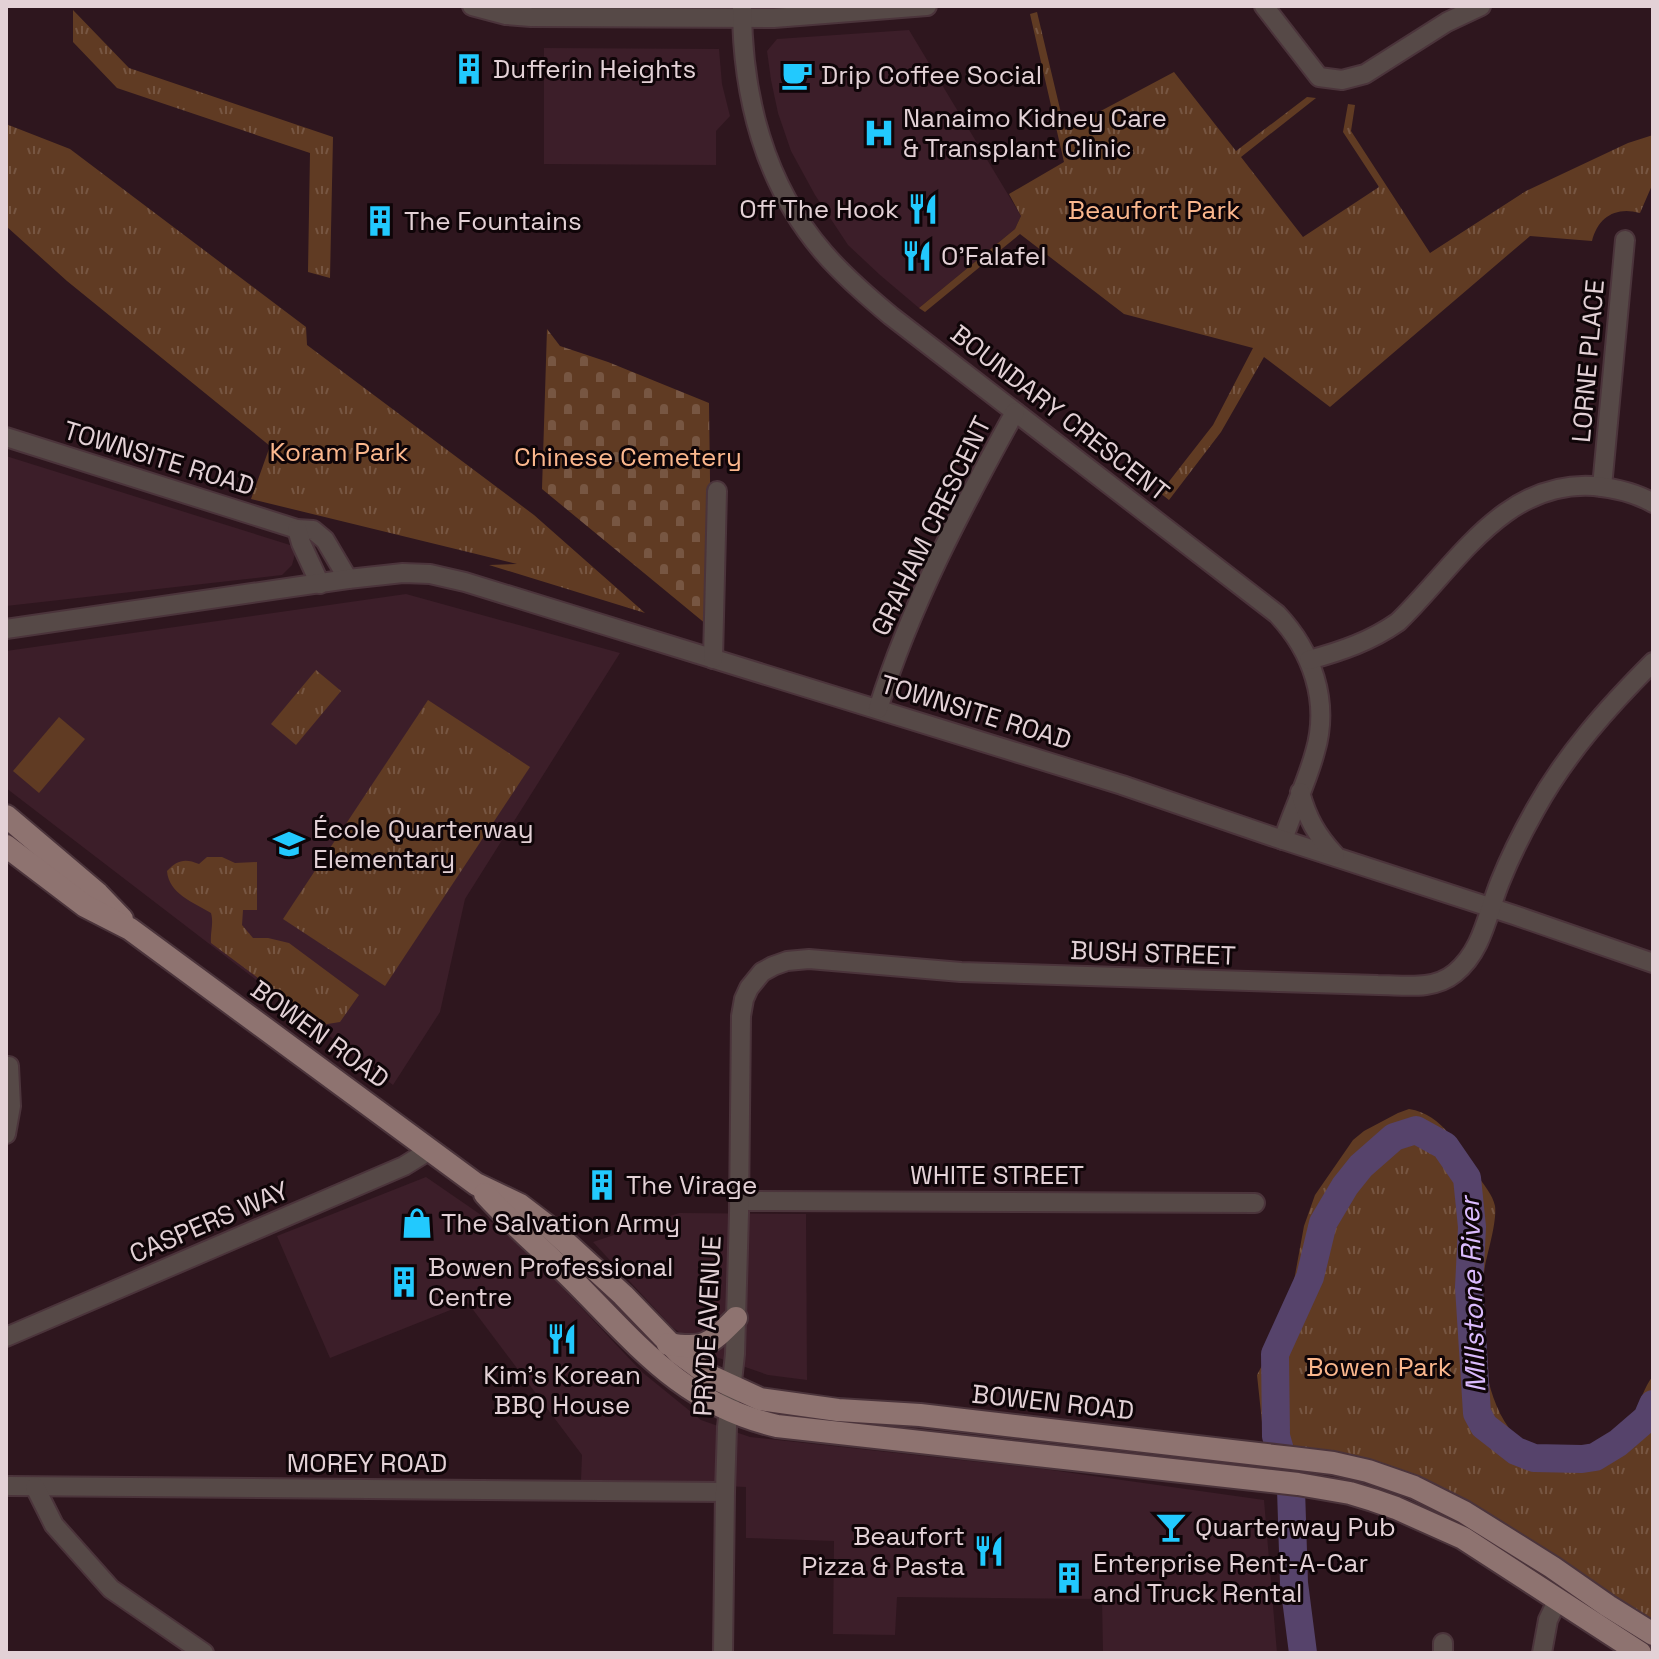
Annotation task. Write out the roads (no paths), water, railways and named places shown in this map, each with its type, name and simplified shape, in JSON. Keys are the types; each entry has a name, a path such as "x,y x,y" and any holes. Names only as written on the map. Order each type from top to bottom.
{"main road":[{"name":"BOWEN ROAD","path":"6,816 98,894 130,929"},
{"name":"BOWEN ROAD","path":"6,846 85,906 130,929 476,1184 520,1205 550,1228 623,1295 668,1344 698,1368 731,1386 760,1399 790,1404 920,1415 1250,1453 1333,1463 1368,1471 1436,1497 1464,1512 1653,1634"},
{"name":"BOWEN ROAD","path":"476,1184 510,1222 547,1253 660,1368 700,1395 758,1422 1298,1484 1350,1493 1396,1508 1463,1538 1640,1653"},
{"path":"668,1344 690,1347 706,1344 736,1318"}],"street":[{"path":"472,6 506,15 531,17 742,12 788,17 927,6"},
{"path":"1264,6 1319,77 1342,80 1365,74 1447,22 1481,6"},
{"name":"BOUNDARY CRESCENT","path":"742,12 748,87 756,126 779,186 822,251 861,291 1277,614 1292,629 1309,660 1321,710 1315,754 1283,840"},
{"name":"LORNE PLACE","path":"1602,487 1625,240"},
{"name":"GRAHAM CRESCENT","path":"878,709 924,588 967,499 1015,412"},
{"name":"TOWNSITE ROAD","path":"6,437 297,529 313,530 325,540 348,579 403,573 430,574 465,582 1134,789 1653,963"},
{"path":"1309,660 1360,644 1398,622 1494,520 1537,495 1557,489 1602,487 1622,490 1653,503"},
{"path":"713,659 717,491"},
{"path":"297,529 320,584"},
{"path":"6,629 348,579"},
{"name":"BUSH STREET","path":"773,966 809,959 1034,976 1436,984 1471,958 1518,843 1534,810 1559,771 1612,703 1653,662"},
{"path":"1300,792 1312,826 1338,857"},
{"name":"PRYDE AVENUE","path":"723,1653 725,1492 736,1318 741,1016 749,988 762,972 773,966"},
{"path":"6,1134 11,1106 9,1066"},
{"name":"CASPERS WAY","path":"6,1337 404,1166 430,1150"},
{"name":"WHITE STREET","path":"739,1201 1255,1203"},
{"name":"MOREY ROAD","path":"9,1486 725,1492"},
{"path":"35,1487 54,1525 111,1589 204,1653"},
{"path":"1542,1653 1548,1620 1558,1599"}],"waterway":[{"name":"Millstone River","path":"1303,1653 1294,1583 1291,1489 1276,1436 1275,1354 1310,1277 1323,1223 1361,1166 1394,1137 1416,1130 1445,1146 1467,1178 1472,1227 1469,1287 1477,1413 1484,1426 1516,1451 1534,1458 1582,1459 1595,1457 1618,1443 1647,1418 1653,1404"}],"place":[{"name":"Dufferin Heights","path":"469,69"},
{"name":"Drip Coffee Social","path":"797,75"},
{"name":"Nanaimo Kidney Care & Transplant Clinic","path":"879,133"},
{"name":"Off The Hook","path":"923,209"},
{"name":"The Fountains","path":"380,221"},
{"name":"O'Falafel","path":"917,256"},
{"name":"École Quarterway Elementary","path":"289,844"},
{"name":"The Virage","path":"602,1185"},
{"name":"The Salvation Army","path":"417,1223"},
{"name":"Bowen Professional Centre","path":"404,1282"},
{"name":"Kim's Korean BBQ House","path":"562,1339"},
{"name":"Quarterway Pub","path":"1171,1527"},
{"name":"Beaufort Pizza & Pasta","path":"989,1551"},
{"name":"Enterprise Rent-A-Car and Truck Rental","path":"1069,1578"}],"park label":[{"name":"Beaufort Park","path":"1154,210"},
{"name":"Koram Park","path":"339,452"},
{"name":"Chinese Cemetery","path":"628,457"},
{"name":"Bowen Park","path":"1379,1367"}]}
